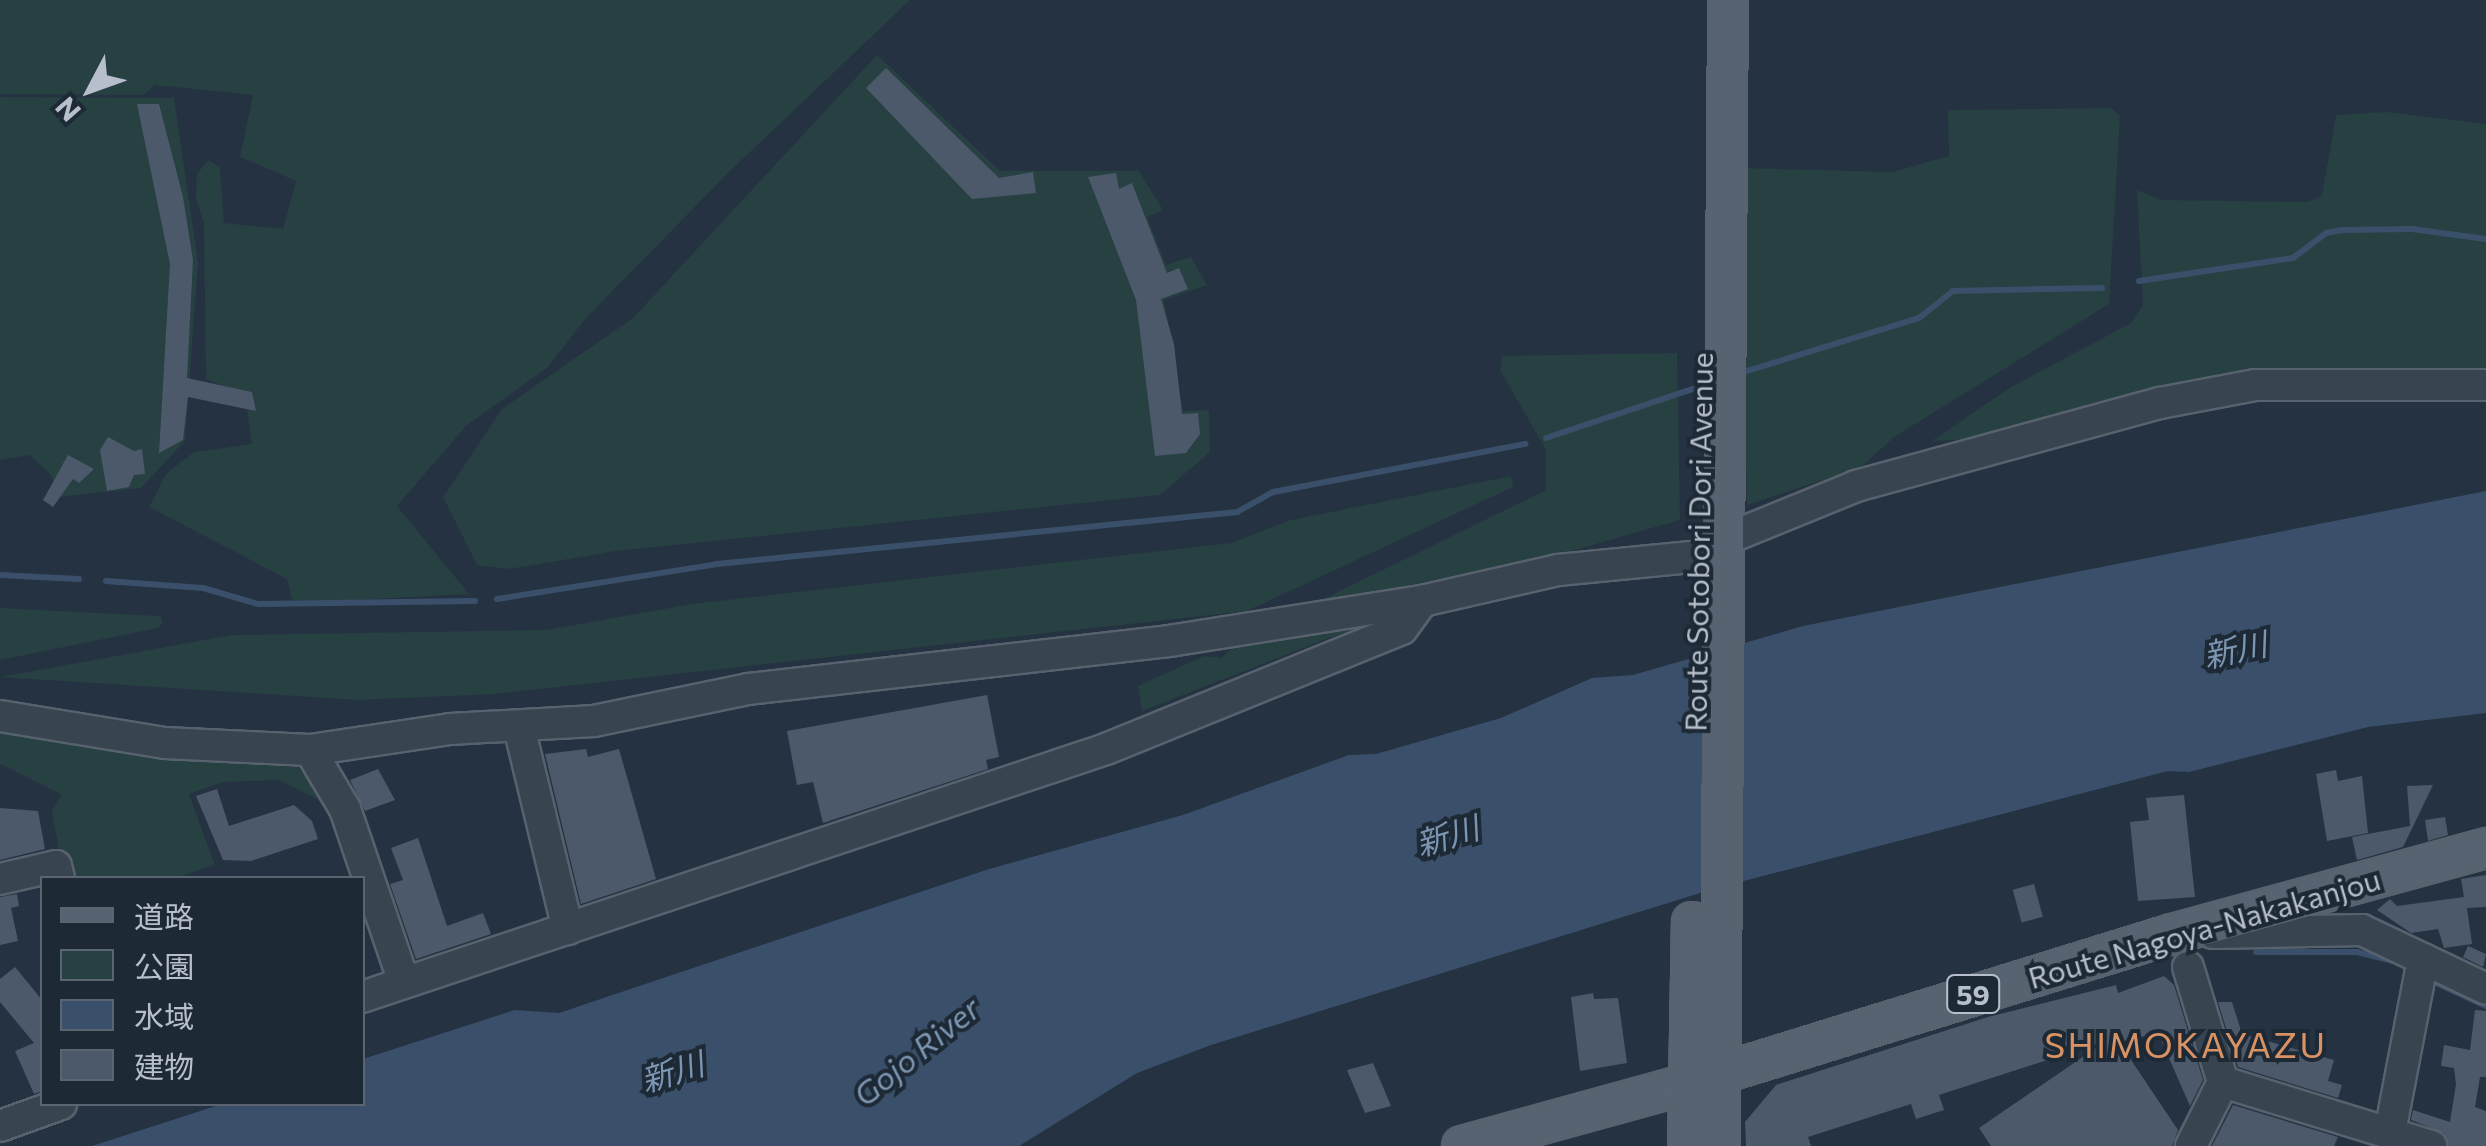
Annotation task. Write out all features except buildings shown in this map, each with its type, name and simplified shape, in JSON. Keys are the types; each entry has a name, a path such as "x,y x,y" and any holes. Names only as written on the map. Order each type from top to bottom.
{"main road":[{"name":"Route Sotobori Dori Avenue","path":"1703,0 1712,499 1704,1078"},
{"name":"Route Sotobori Dori Avenue","path":"1712,499 1728,0"},
{"name":"Route Nagoya-Nakakanjou","path":"1462,1146 1704,1078 2172,934 2486,848"},
{"path":"1688,1146 1704,1078"},
{"path":"1704,1078 1720,1146"}],"street":[{"path":"0,716 164,743 310,750 450,729 594,721 749,688 1169,641 1422,600 1558,570 1712,548 1856,486 2160,403 2254,385 2486,384"},
{"path":"365,996 1106,748 1402,630 1422,600"},
{"path":"519,728 568,930"},
{"path":"310,750 361,876"},
{"path":"0,878 56,866 58,876"},
{"path":"365,885 404,982"},
{"path":"2172,934 2362,930 2486,989"},
{"path":"2390,1132 2423,959"},
{"path":"2188,967 2223,1082 2191,1146"},
{"path":"2223,1082 2431,1146"},
{"path":"0,1126 56,1106"}],"green space":[{"path":"0,0 910,0 729,172 586,318 548,367 466,426 397,506 469,594 335,601 292,600 287,579 149,507 166,474 194,452 252,444 245,394 206,379 204,224 196,198 197,174 208,160 220,167 224,223 283,229 296,181 240,157 253,95 155,85 143,95 0,94"},
{"path":"877,55 1000,171 1139,171 1163,210 1147,217 1166,265 1191,257 1207,285 1164,300 1183,411 1209,410 1210,452 1160,495 616,551 509,569 477,565 443,497 502,409 633,318"},
{"path":"0,97 174,98 198,262 185,441 141,488 58,497 51,475 30,455 0,460"},
{"path":"2111,108 2120,116 2109,304 1894,437 1860,468 1747,505 1739,168 1892,172 1949,156 1948,110"},
{"path":"2386,112 2486,124 2486,372 2342,370 2253,378 1996,438 1932,441 2011,387 2131,323 2143,305 2137,190 2161,200 2308,202 2322,195 2336,115"},
{"path":"1677,353 1680,520 1568,552 1307,607 1546,490 1546,450 1500,370 1502,356"},
{"path":"1511,476 1513,487 1247,611 494,694 358,700 0,677 232,635 546,630 692,604 1231,543 1291,520"},
{"path":"0,608 160,616 163,622 158,628 0,660"},
{"path":"1390,619 1329,638 1142,711 1138,686 1204,656 1221,658 1245,638"},
{"path":"0,728 290,759 323,795 317,799 279,780 223,782 189,794 215,865 180,876 64,876 52,811 62,795 0,764"}],"water":[{"path":"2486,491 2486,713 2368,727 2189,772 2168,771 1713,889 1211,1045 1137,1073 1019,1146 92,1146 216,1106 365,1106 365,1058 515,1010 559,1013 986,870 1183,815 1349,755 1376,754 1501,718 1592,678 1633,675 1803,626"}],"waterway":[{"path":"2139,281 2293,258 2326,233 2342,230 2412,229 2486,239"},
{"path":"1737,374 1919,318 1953,291 2102,288"},
{"path":"1546,438 1710,383"},
{"path":"497,599 717,564 1237,512 1273,492 1525,444"},
{"path":"0,575 79,579"},
{"path":"106,581 203,588 258,604 475,601"},
{"path":"2256,952 2357,952 2393,961"},
{"path":"2432,981 2486,1006"}],"district":[{"name":"SHIMOKAYAZU","path":"2186,1044"}],"water label":[{"name":"新川","path":"2235,649"},
{"name":"新川","path":"1447,835"},
{"name":"Gojo River","path":"916,1051"},
{"name":"新川","path":"672,1071"}]}
